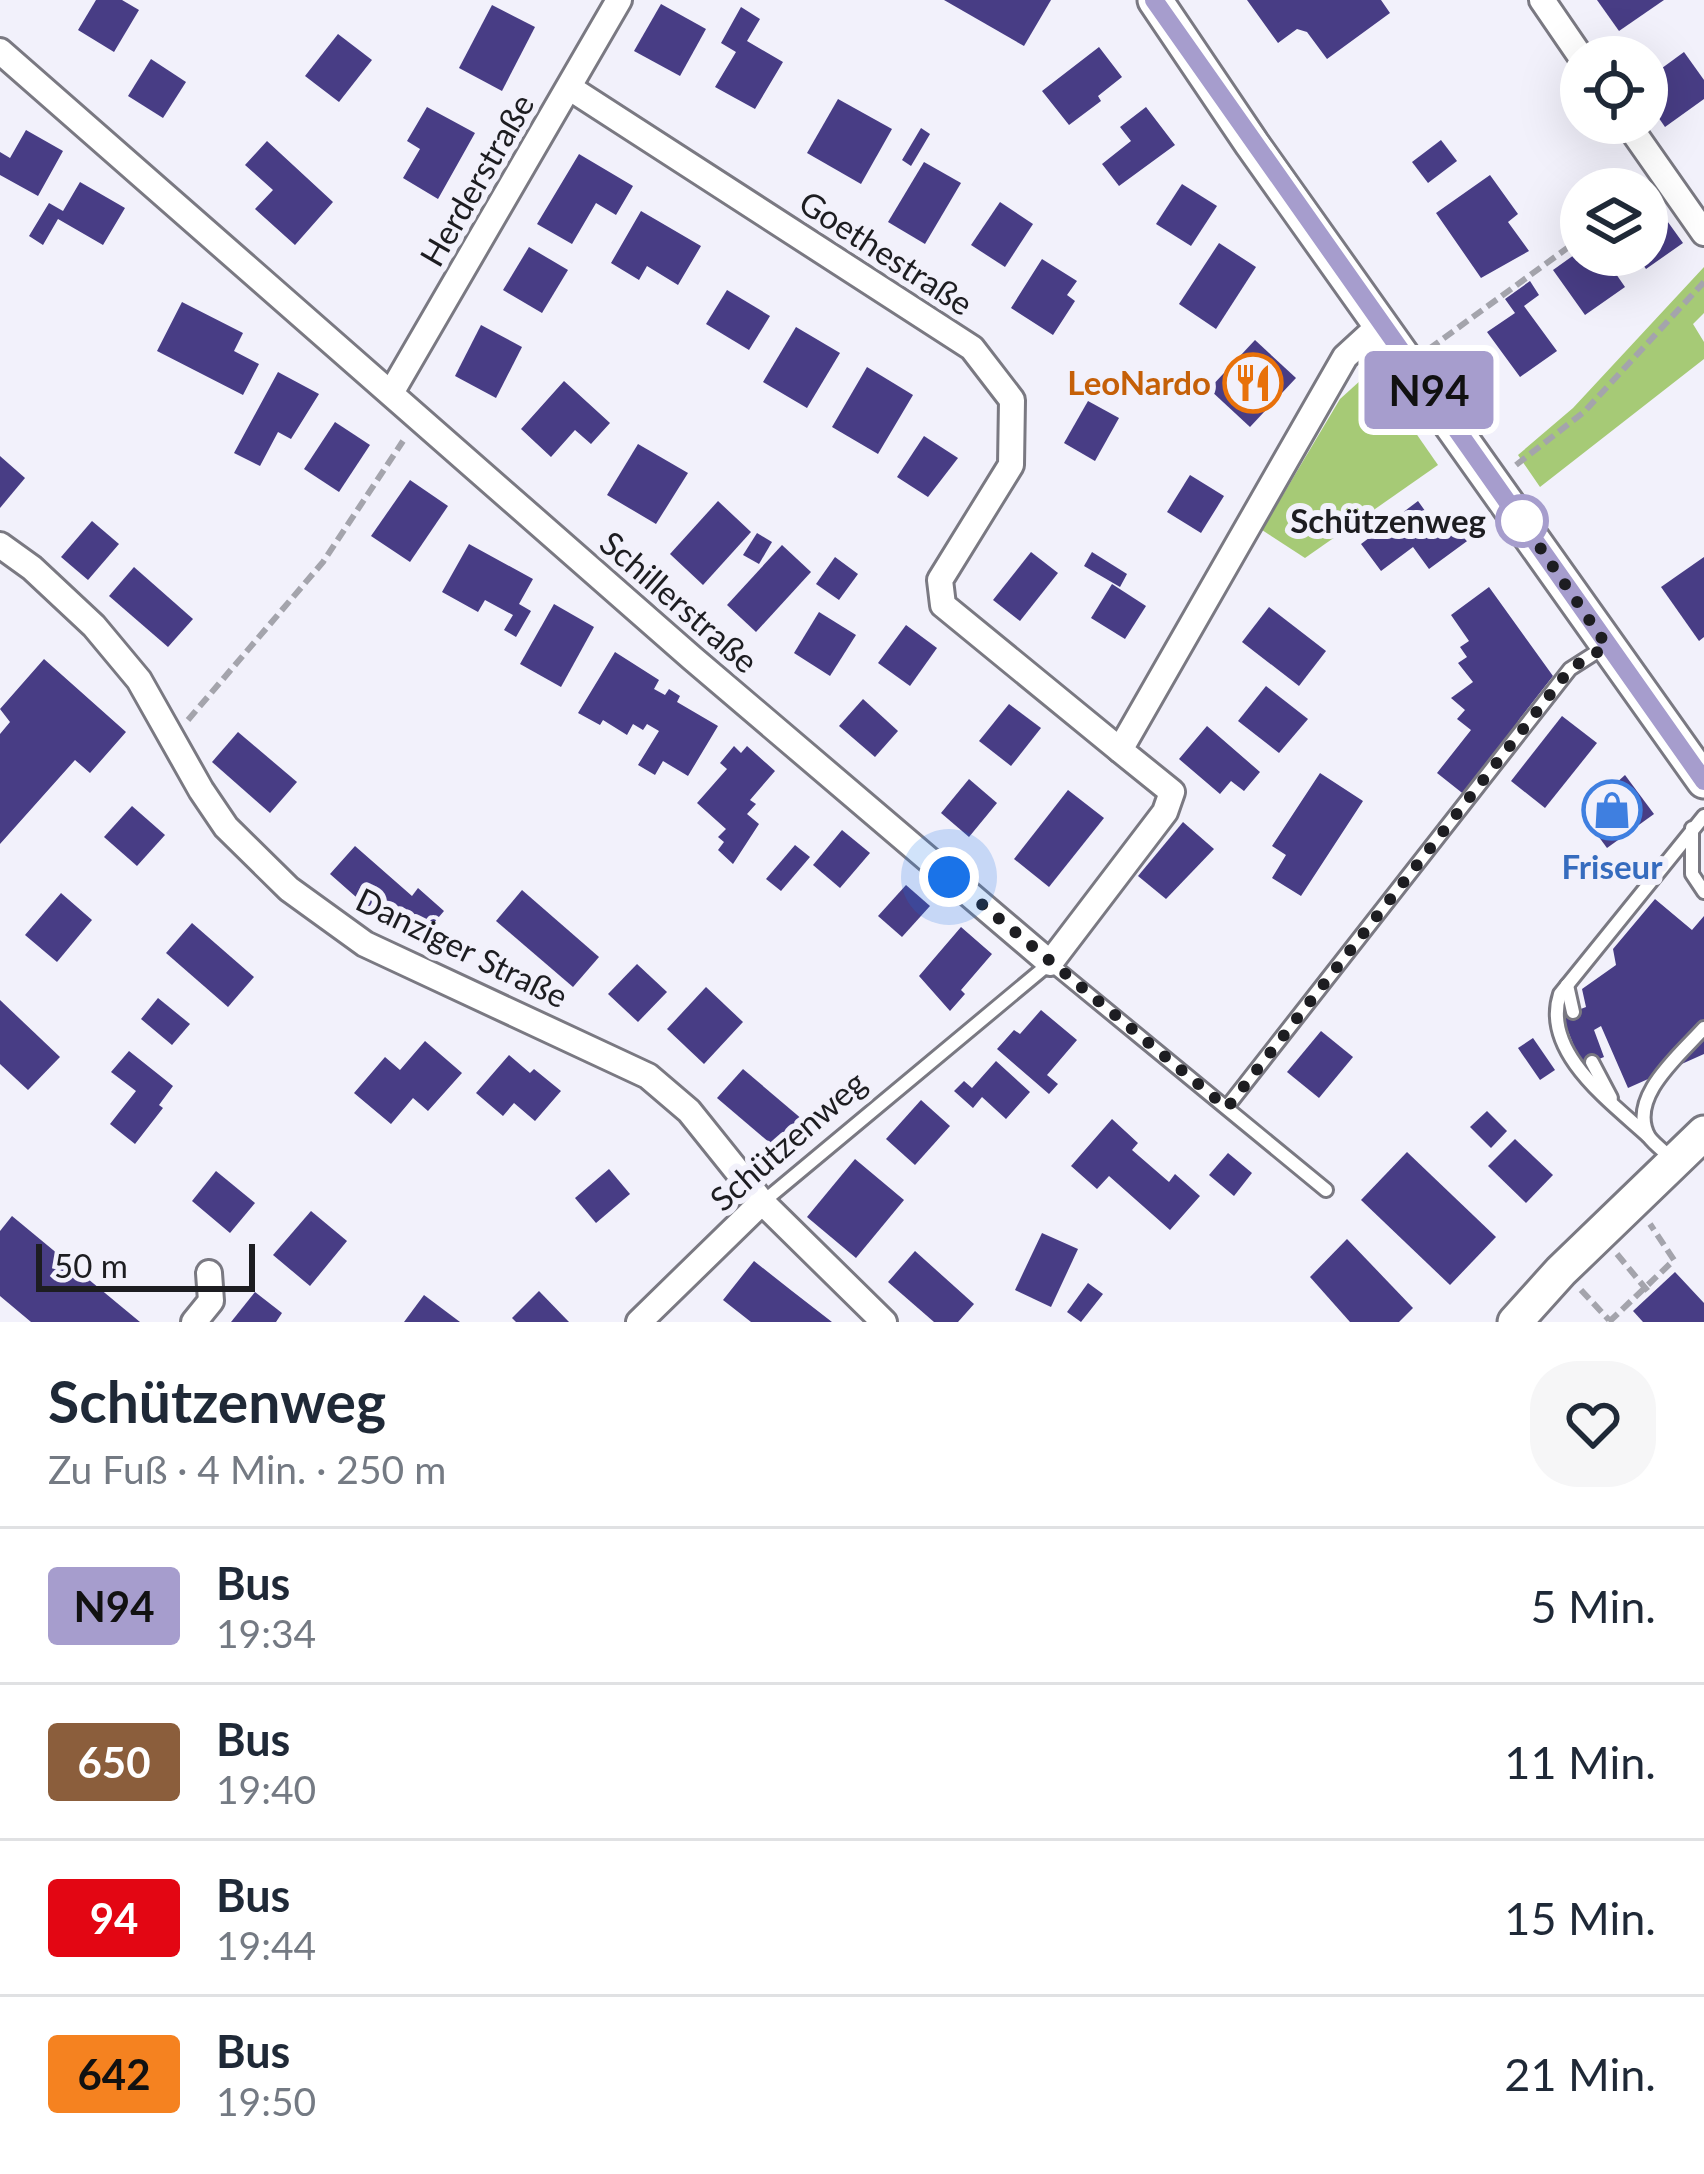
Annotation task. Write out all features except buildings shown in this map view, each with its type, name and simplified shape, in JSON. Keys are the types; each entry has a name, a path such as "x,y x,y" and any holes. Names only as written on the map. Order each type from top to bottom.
{"main road":[{"path":"1155,0 1704,781"},
{"path":"1515,1322 1704,1132"}],"street":[{"name":"Herderstraße","path":"391,393 619,0"},
{"path":"1541,0 1566,36"},
{"name":"Schillerstraße","path":"0,51 692,658 1050,963"},
{"name":"Goethestraße","path":"570,88 972,348 1012,400 1011,465 940,580 943,605 1120,750"},
{"path":"1642,144 1704,233"},
{"path":"1120,750 1345,357 1382,323"},
{"name":"Danziger Straße","path":"0,545 94,626 139,680 226,827 289,889 365,944 648,1076 689,1111 762,1202 884,1322"},
{"name":"Schützenweg","path":"1050,963 1166,812 1172,792 1120,750"},
{"name":"Schützenweg","path":"639,1322 762,1202"},
{"path":"194,1322 211,1301 209,1273"}],"lane":[{"path":"1227,1108 1570,669 1607,646"},
{"path":"1676,1162 1574,1066 1556,1005 1567,985 1704,816"},
{"path":"1692,827 1692,874 1704,892"},
{"name":"Schillerstraße","path":"1050,963 1326,1190"},
{"name":"Schützenweg","path":"762,1202 1050,963"},
{"path":"1567,985 1574,1012"},
{"path":"1648,1136 1644,1106 1655,1083 1704,1028"},
{"path":"1592,1062 1616,1107"}],"path":[{"path":"1410,363 1560,253"},
{"path":"1495,482 1584,412 1704,282"},
{"path":"172,739 322,562 418,418"},
{"path":"1561,1271 1610,1322 1648,1292 1674,1260 1634,1201"},
{"path":"1600,1233 1648,1292"}],"green space":[{"path":"1704,267 1704,313 1693,324 1704,342 1704,359 1540,487 1518,455 1573,408"},
{"path":"1372,370 1438,465 1305,558 1262,530 1340,399"}],"bus line":[{"name":"N94","path":"1154,0 1704,781"}],"place":[{"name":"LeoNardo","path":"1253,383"},
{"name":"Schützenweg","path":"1522,521"},
{"name":"Friseur","path":"1612,810"}],"route":[{"path":"949,877 1227,1108 1570,669 1607,646 1522,521"}]}
